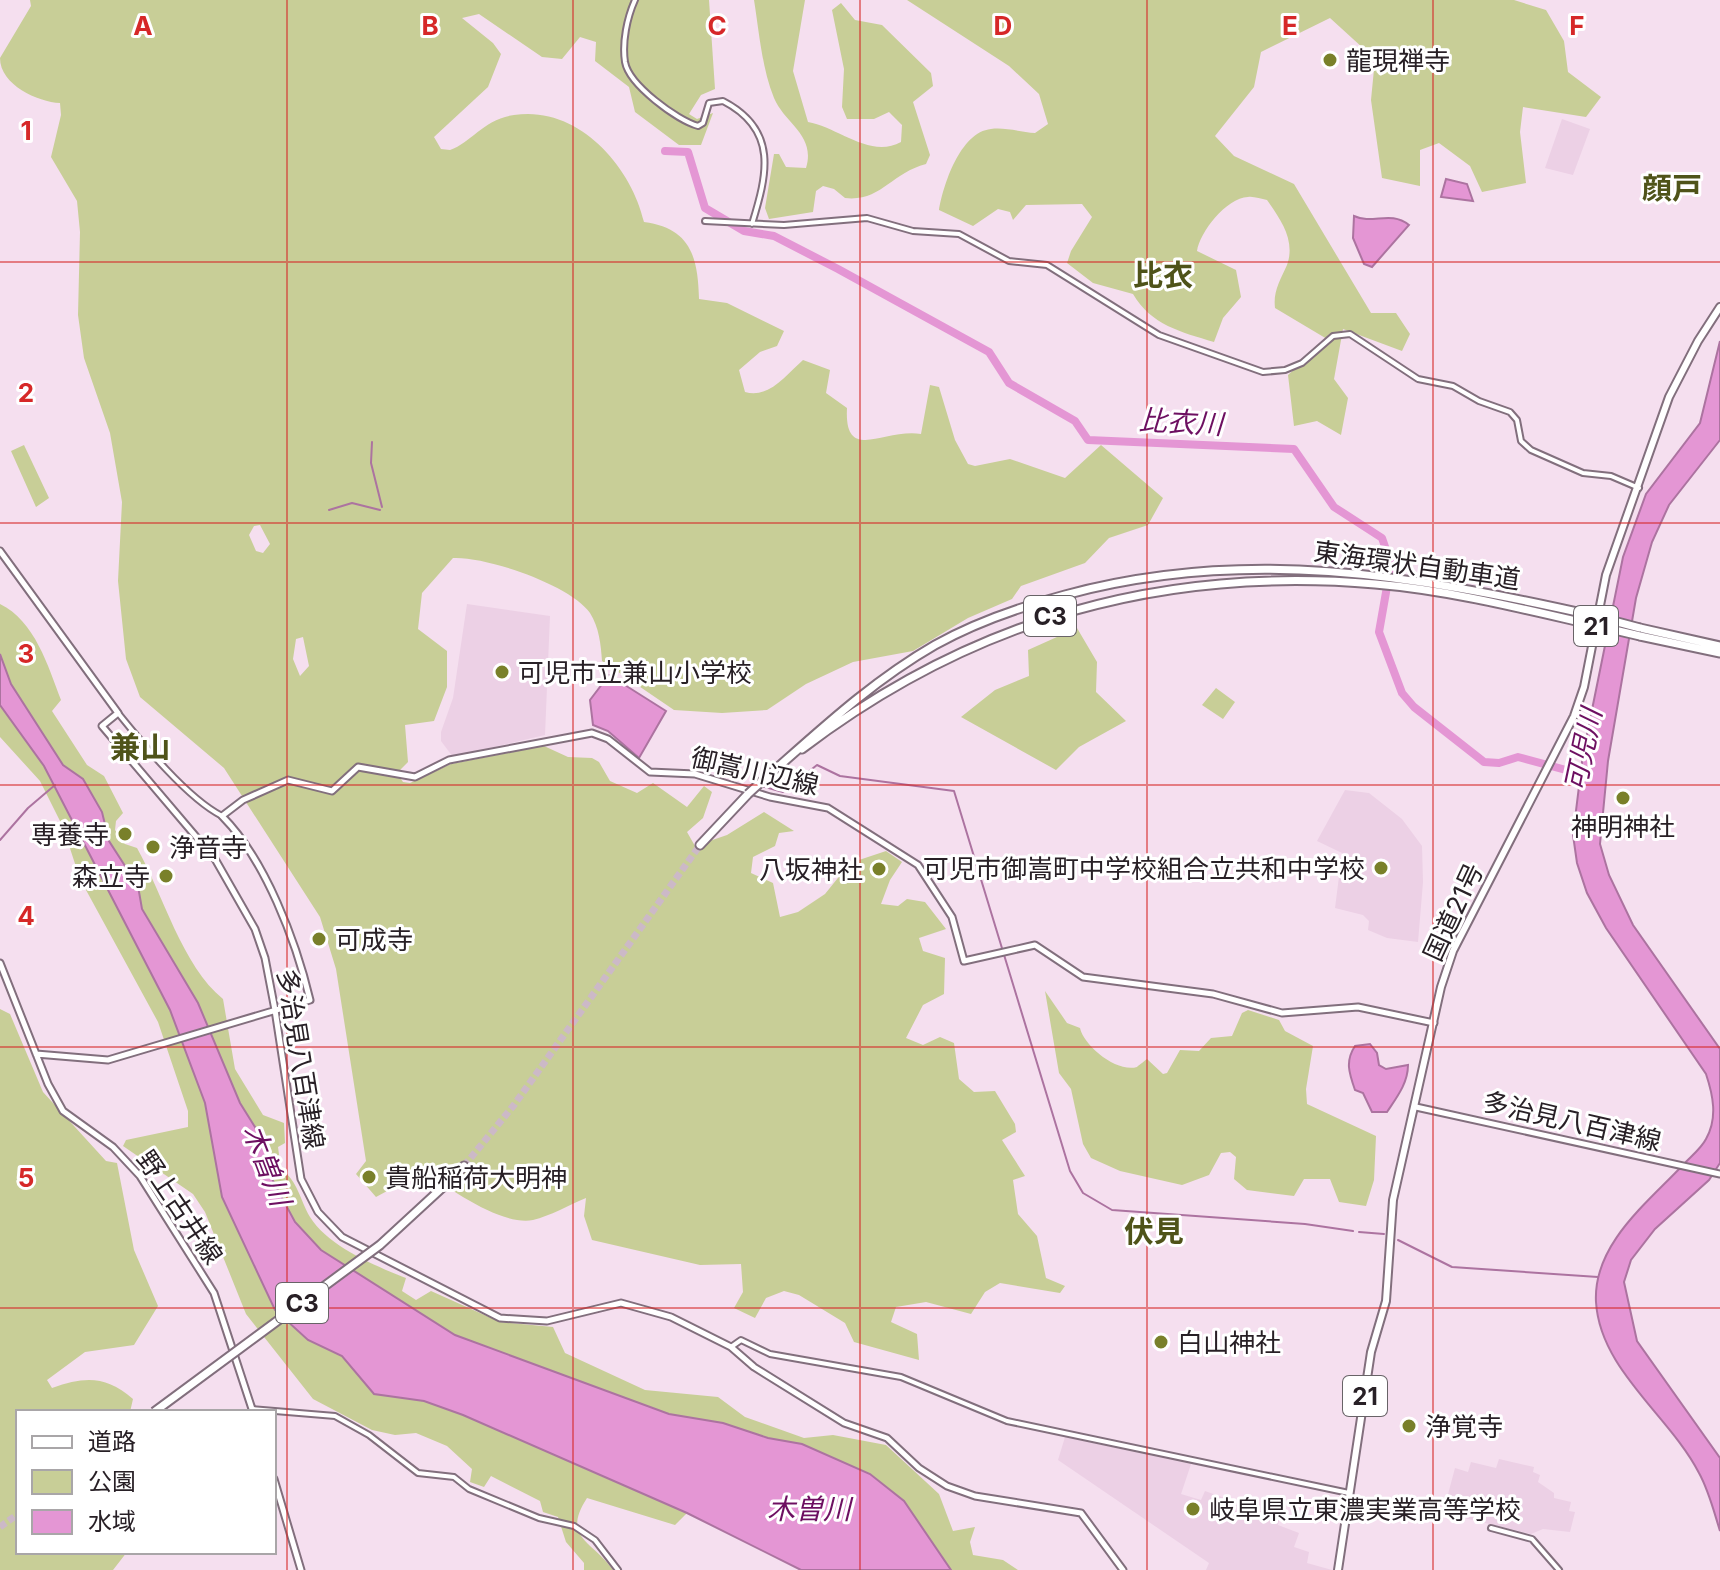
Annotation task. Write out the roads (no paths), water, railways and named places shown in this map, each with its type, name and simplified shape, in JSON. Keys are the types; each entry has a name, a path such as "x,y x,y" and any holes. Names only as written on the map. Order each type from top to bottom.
{"highway":[{"name":"国道21号","path":"1338,1570 1371,1352 1386,1301 1393,1200 1448,962 1548,767 1584,687 1606,575 1676,379 1720,307"},
{"name":"東海環状自動車道","path":"700,845 760,783 875,685 962,631 1012,611 1141,577 1238,567 1380,574 1591,615 1640,632 1720,653"},
{"name":"東海環状自動車道","path":"775,770 882,693 999,634 1120,598 1232,582 1393,586 1720,646"},
{"name":"C3","path":"157,1410 380,1245 464,1166"}],"main road":[{"path":"0,551 118,713"},
{"name":"多治見八百津線","path":"118,713 102,726 215,859 236,891 265,958 301,1179 318,1212 342,1237 500,1318 547,1321 613,1303 629,1303 671,1317 731,1347 754,1367 806,1402 853,1428 891,1441 919,1468 947,1486 975,1496 1081,1513 1097,1530 1123,1570"},
{"name":"御嵩川辺線","path":"222,816 243,800 288,780 332,791 358,767 415,777 449,760 592,733 608,739 650,772 695,774 844,815 918,865 952,917 964,961 1035,945 1083,977 1213,994 1282,1013 1358,1007 1434,1023"},
{"path":"36,1054 108,1060 310,1000 300,960 278,906 222,816"},
{"name":"野上古井線","path":"0,963 36,1054 63,1111 113,1147 140,1176 168,1215 219,1305 252,1410"},
{"name":"多治見八百津線","path":"1416,1107 1718,1174"},
{"path":"276,1486 301,1570"}],"street":[{"path":"635,0 627,25 625,63 639,84 682,121 698,126 703,123 709,103 723,101 740,111 762,140 765,176 752,224"},
{"path":"705,221 784,225 867,218 913,231 959,234 1002,258 1047,265 1159,335 1263,372 1285,370 1302,363 1333,336 1350,334 1418,379 1453,386 1479,401 1510,412 1517,420 1521,441 1531,450 1583,473 1611,476 1639,488"},
{"path":"118,713 148,750 206,806 222,816"},
{"path":"731,1347 741,1340 770,1354 824,1366 871,1369 901,1377 1007,1421 1349,1493"},
{"path":"276,1412 335,1416 369,1435 418,1473 454,1477 469,1489 539,1518 574,1526 595,1540 618,1570"},
{"path":"1491,1528 1532,1539 1559,1570"}],"water":[{"path":"1446,179 1467,184 1473,201 1441,197"},
{"path":"1354,216 1395,219 1409,225 1372,267 1364,264 1353,238"},
{"path":"1720,341 1720,440 1669,505 1652,542 1636,598 1608,761 1600,844 1609,875 1633,925 1720,1049 1720,1163 1709,1180 1655,1229 1631,1260 1624,1282 1637,1341 1720,1458 1720,1531 1699,1473 1610,1349 1600,1327 1596,1302 1597,1281 1612,1244 1638,1211 1706,1139 1713,1115 1711,1090 1706,1074 1606,928 1587,893 1577,863 1573,835 1583,754 1623,557 1646,494 1700,423"},
{"name":"木曽川","path":"0,654 11,684 63,765 83,779 102,812 109,841 138,886 142,909 198,1003 240,1103 265,1143 273,1181 295,1222 321,1250 455,1335 669,1414 723,1423 768,1438 802,1444 870,1474 904,1501 951,1570 801,1570 687,1513 463,1415 424,1401 374,1394 342,1356 308,1340 275,1310 222,1197 205,1103 170,1010 44,766 0,705"},
{"path":"609,675 666,711 639,758 608,731 593,725 590,700"},
{"path":"1370,1044 1377,1053 1379,1065 1386,1069 1408,1065 1404,1084 1387,1112 1372,1112 1363,1093 1355,1090 1351,1078 1349,1062 1355,1046"}],"waterway":[{"name":"比衣川","path":"665,151 688,152 705,208 744,231 774,236 989,352 1009,383 1075,421 1088,440 1294,449 1334,507 1382,538 1391,564 1379,632 1402,693 1414,707 1484,762 1499,763 1518,757 1588,776"},
{"path":"372,442 371,463 382,507"},
{"path":"329,510 352,503 380,510"},
{"path":"761,786 783,792 817,765 840,776 954,791 1070,1171 1083,1193 1112,1210 1305,1224 1353,1231"},
{"path":"0,840 28,808 55,785"},
{"path":"1359,1232 1384,1234"},
{"path":"1398,1240 1452,1267 1598,1277"}],"tunnel":[{"path":"464,1166 514,1105 700,845"},
{"path":"0,1527 16,1515"}],"place":[{"name":"龍現禅寺","path":"1330,60"},
{"name":"可児市立兼山小学校","path":"502,672"},
{"name":"神明神社","path":"1623,798"},
{"name":"専養寺","path":"125,834"},
{"name":"浄音寺","path":"153,847"},
{"name":"可児市御嵩町中学校組合立共和中学校","path":"1381,868"},
{"name":"八坂神社","path":"879,869"},
{"name":"森立寺","path":"166,876"},
{"name":"可成寺","path":"319,939"},
{"name":"貴船稲荷大明神","path":"369,1177"},
{"name":"白山神社","path":"1161,1342"},
{"name":"浄覚寺","path":"1409,1426"},
{"name":"岐阜県立東濃実業高等学校","path":"1193,1509"}],"district":[{"name":"顔戸","path":"1672,188"},
{"name":"比衣","path":"1163,275"},
{"name":"兼山","path":"140,747"},
{"name":"伏見","path":"1154,1231"}],"water label":[{"name":"可児川","path":"1583,750"}]}
